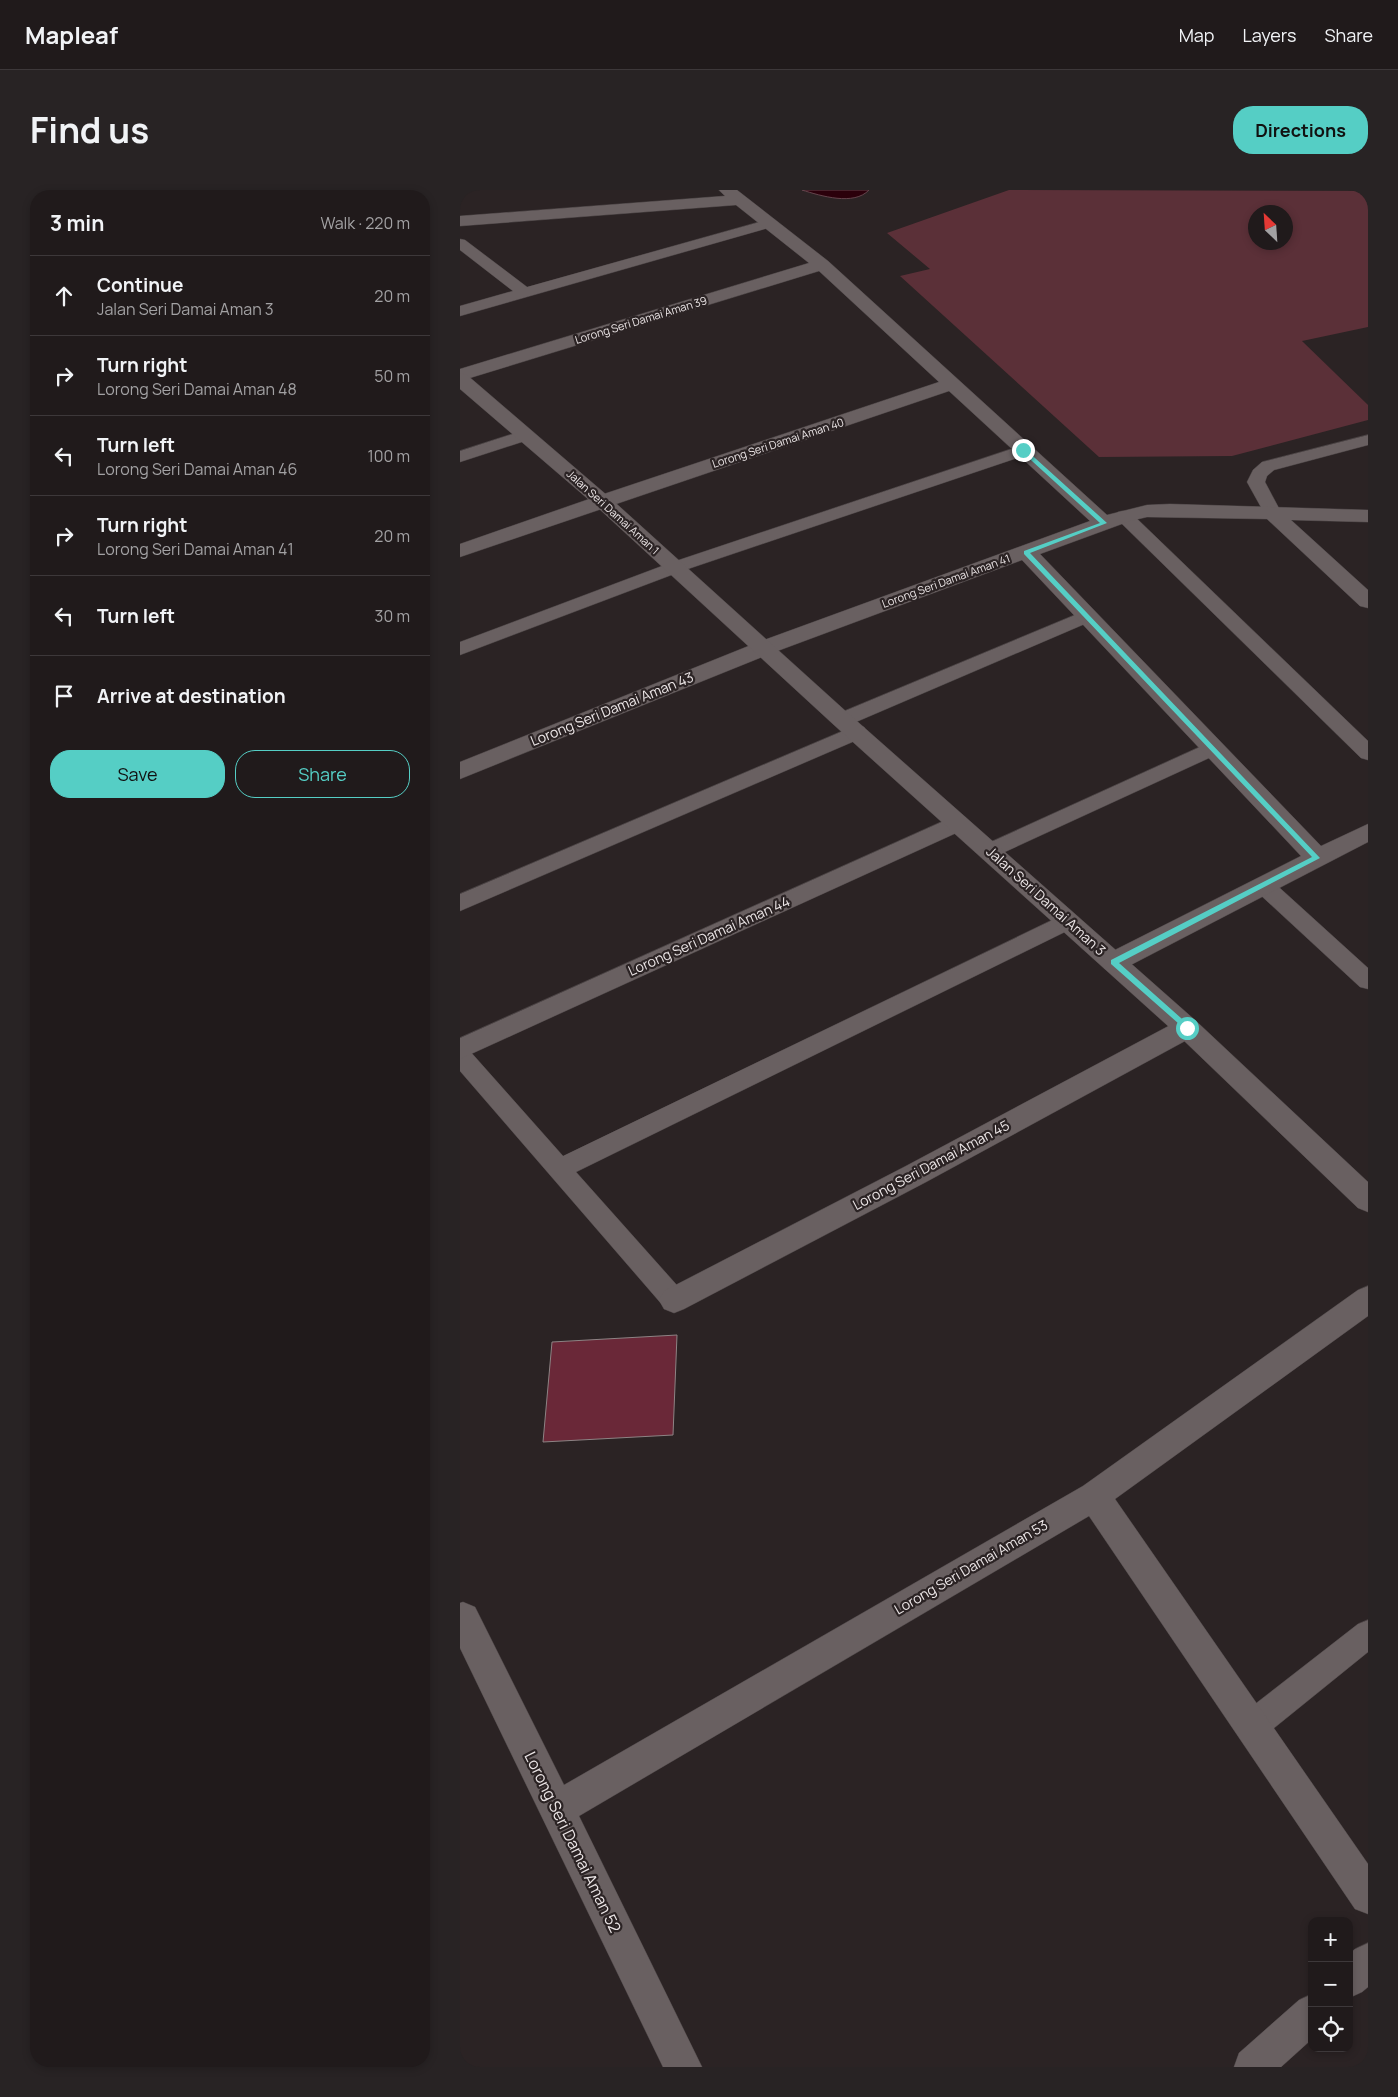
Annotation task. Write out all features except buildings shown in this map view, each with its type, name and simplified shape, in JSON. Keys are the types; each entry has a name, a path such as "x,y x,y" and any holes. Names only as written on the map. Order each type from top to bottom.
{"street":[{"path":"460,221 733,195 822,265 1104,523"},
{"path":"460,205 489,203"},
{"name":"Lorong Seri Damai Aman 39","path":"460,374 822,265"},
{"name":"Jalan Seri Damai Aman 1","path":"460,379 602,501 764,648"},
{"name":"Lorong Seri Damai Aman 40","path":"460,551 602,501 953,384"},
{"name":"Lorong Seri Damai Aman 41","path":"764,648 1124,516 1147,511 1170,510 1368,516"},
{"path":"1273,514 1368,601"},
{"path":"1026,552 1317,858"},
{"name":"Jalan Seri Damai Aman 3","path":"764,648 1187,1028 1368,1200"},
{"name":"Lorong Seri Damai Aman 43","path":"460,771 764,648"},
{"name":"Lorong Seri Damai Aman 44","path":"460,1048 958,823"},
{"path":"1114,962 1368,832"},
{"name":"Lorong Seri Damai Aman 45","path":"674,1300 916,1174 1187,1028"},
{"name":"Lorong Seri Damai Aman 53","path":"557,1810 1094,1496 1368,1299"},
{"path":"1094,1496 1368,1896"},
{"name":"Lorong Seri Damai Aman 52","path":"463,1618 683,2067"},
{"path":"1353,1975 1368,1962"},
{"path":"1252,2067 1308,2017"}],"lane":[{"path":"460,311 770,223"},
{"path":"460,243 525,293"},
{"path":"460,457 526,435"},
{"path":"1273,514 1256,482 1260,474 1268,466 1368,440"},
{"path":"460,649 676,567 1023,450"},
{"path":"1124,516 1368,753"},
{"path":"460,904 1087,616"},
{"path":"989,851 1213,748"},
{"path":"1263,885 1368,981"},
{"path":"559,1169 1067,921"},
{"path":"460,1055 674,1300"},
{"path":"1252,1726 1368,1634"}],"shaded area":[{"path":"802,190 869,190 863,195 846,199 818,195"},
{"path":"1009,190 1368,191 1368,327 1302,341 1368,405 1368,420 1232,456 1099,457 900,276 930,269 887,233"}],"route":[{"path":"1023,450 1104,523 1026,552 1317,858 1114,962 1187,1028"}]}
